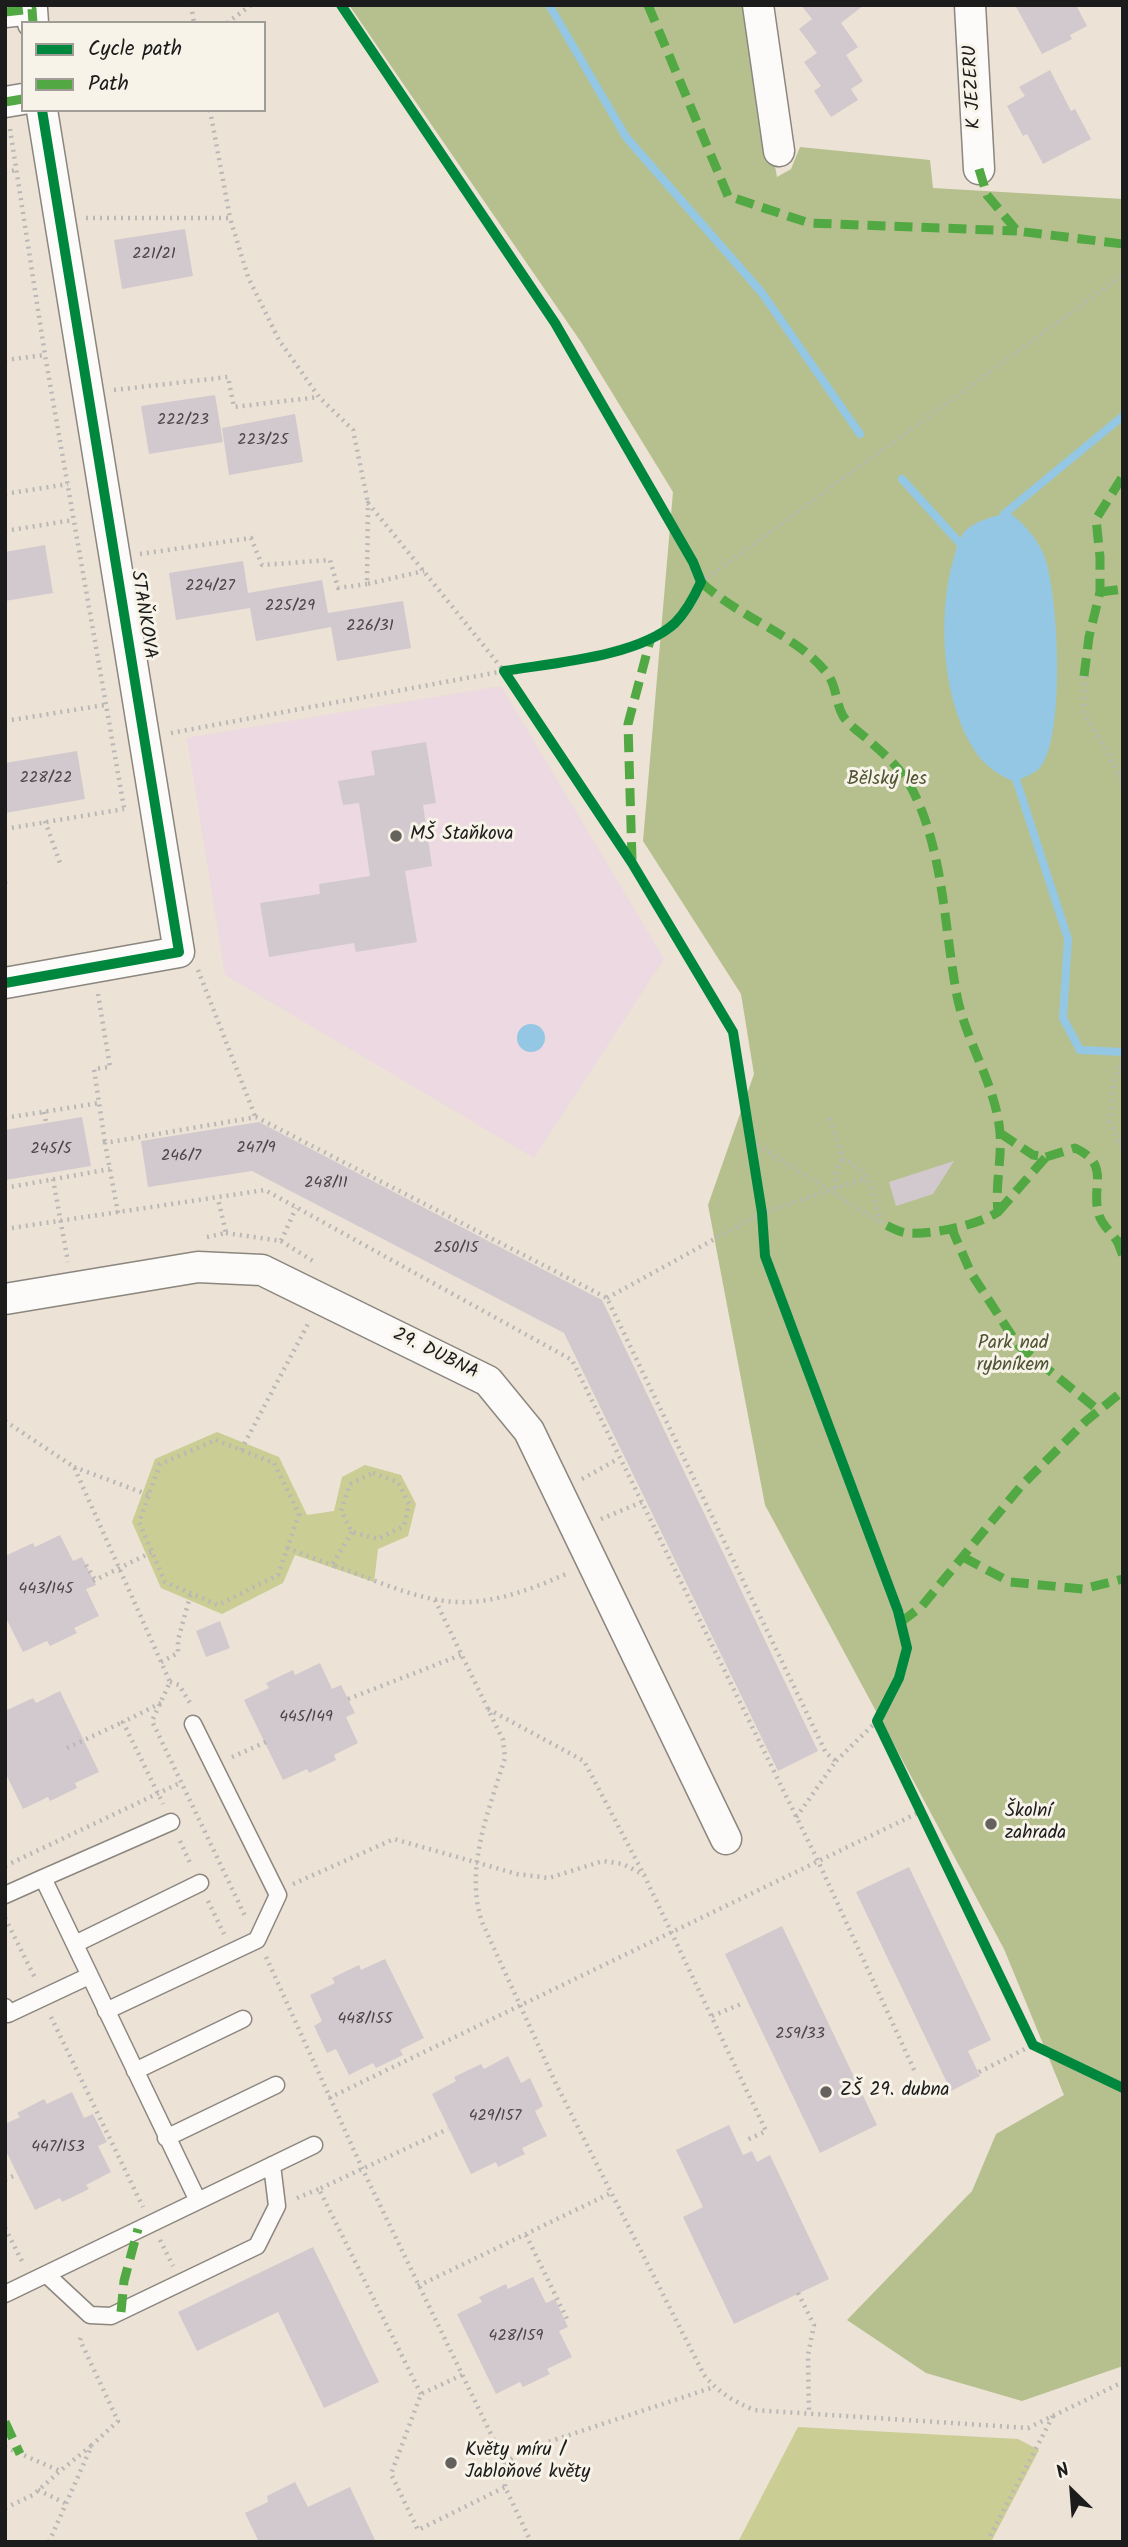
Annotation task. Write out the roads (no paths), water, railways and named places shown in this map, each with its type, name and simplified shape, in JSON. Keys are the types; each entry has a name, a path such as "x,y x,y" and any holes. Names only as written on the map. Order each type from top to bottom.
{"street":[{"path":"758,5 779,151"},
{"name":"K JEZERU","path":"970,5 979,169"},
{"name":"STAŇKOVA","path":"5,983 179,952 42,112"},
{"name":"29. DUBNA","path":"5,1299 198,1267 262,1270 488,1381 529,1432 726,1839"}],"lane":[{"path":"106,2011 257,1940 278,1895 193,1724"},
{"path":"5,1895 172,1822"},
{"path":"43,1878 198,2202"},
{"path":"75,1944 200,1884"},
{"path":"5,2007 8,2014 46,2003 89,1976"},
{"path":"135,2071 243,2019"},
{"path":"166,2137 276,2085"},
{"path":"5,2294 314,2145"},
{"path":"40,2278 90,2315 111,2316 257,2246 277,2206 272,2165"}],"water":[{"path":"1009,512 1036,541 1049,571 1057,664 1053,729 1048,753 1039,769 1015,782 984,763 965,734 950,686 944,634 948,583 961,538 965,531 975,524"},
{"path":"531,1024 541,1028 545,1038 541,1048 531,1052 521,1048 517,1038 521,1028"}],"waterway":[{"path":"549,5 626,137 762,293 860,434"},
{"path":"1004,514 1123,416"},
{"path":"902,479 966,550"},
{"path":"1014,773 1068,939 1063,1018 1080,1050 1123,1052"}],"place":[{"name":"MŠ Staňkova","path":"396,836"},
{"name":"Školní zahrada","path":"991,1824"},
{"name":"ZŠ 29. dubna","path":"826,2092"},
{"name":"Květy míru / Jabloňové květy","path":"451,2463"}],"park label":[{"name":"Bělský les","path":"887,781"},
{"name":"Park nad rybníkem","path":"1013,1356"}]}
